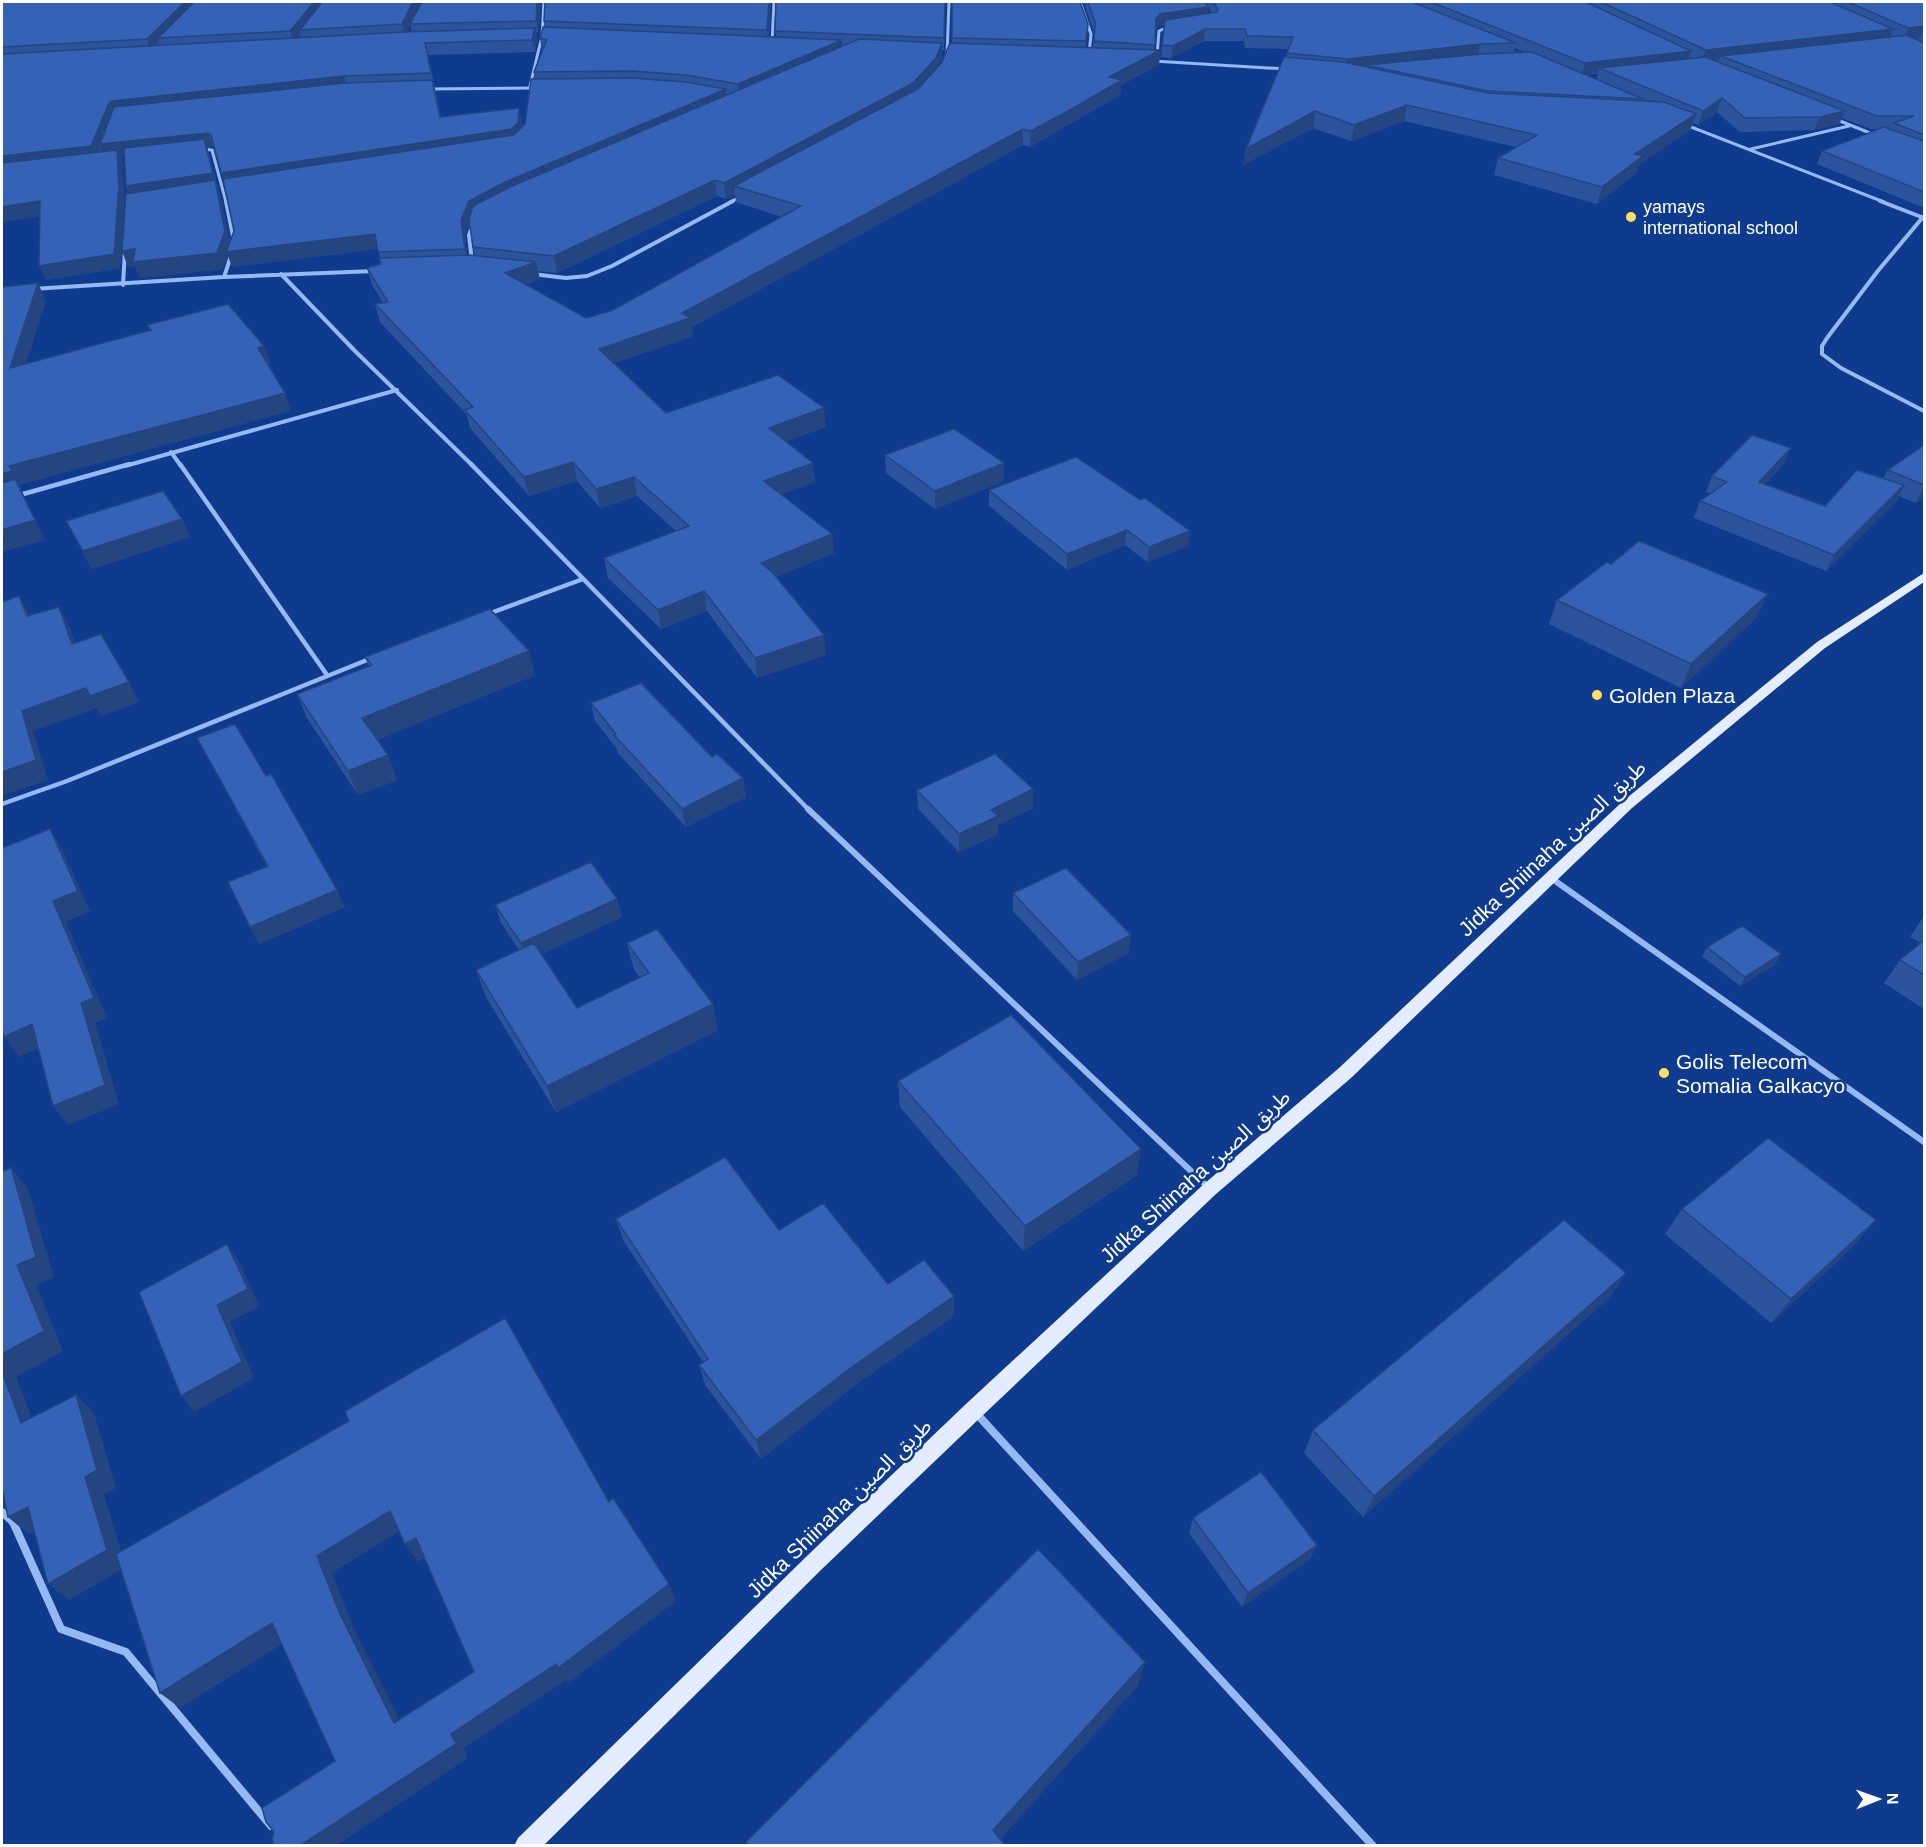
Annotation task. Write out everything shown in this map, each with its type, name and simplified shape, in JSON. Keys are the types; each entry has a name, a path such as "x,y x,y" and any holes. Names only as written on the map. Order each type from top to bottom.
{"main road":[{"name":"Jidka Shiinaha طريق الصين","path":"526,1845 814,1562 974,1410 1210,1190 1345,1073 1627,805 1821,645 1924,577"}],"street":[{"path":"529,98 542,36 544,2"},
{"path":"764,46 772,46 774,2"},
{"path":"943,64 948,54 949,2"},
{"path":"1080,2 1092,29 1093,42 1089,57"},
{"path":"1157,61 1159,31 1162,28 1181,25"},
{"path":"531,36 553,36"},
{"path":"937,53 948,54"},
{"path":"1148,60 1290,69"},
{"path":"424,89 542,88"},
{"path":"1828,117 1882,138"},
{"path":"1680,122 1924,217 1877,272 1822,346 1822,354 1860,378 1924,411"},
{"path":"1751,150 1850,126"},
{"path":"200,150 212,150 231,220 235,247 224,277"},
{"path":"213,192 223,191"},
{"path":"522,273 566,278 587,276 612,266 748,192"},
{"path":"473,268 470,235 474,220"},
{"path":"123,285 126,240"},
{"path":"28,290 224,277 377,271"},
{"path":"281,274 816,817 1210,1190"},
{"path":"2,500 397,390"},
{"path":"171,452 327,675"},
{"path":"483,616 583,579"},
{"path":"2,804 67,782 382,654"},
{"path":"1550,878 1924,1142"},
{"path":"974,1410 1373,1845"},
{"path":"2,1512 13,1522 61,1629 126,1652 279,1836"}],"building":[{"path":"2,2 185,2 147,39 2,47"},
{"path":"194,2 314,2 290,31 158,38"},
{"path":"322,2 413,2 402,24 300,30"},
{"path":"422,2 537,2 536,21 410,24"},
{"path":"545,2 769,2 767,30 544,21"},
{"path":"776,2 945,2 944,38 775,31"},
{"path":"952,2 1080,2 1088,24 1086,41 952,38"},
{"path":"1088,2 1205,2 1208,7 1160,14 1156,19 1155,45 1094,41 1095,22"},
{"path":"1213,2 1412,2 1516,43 1480,44 1347,59 1287,53 1293,37 1247,36 1245,29 1205,29 1173,46 1162,45 1165,20 1217,12 1218,9"},
{"path":"1431,2 1586,2 1691,51 1585,63"},
{"path":"1601,2 1830,2 1893,29 1706,50"},
{"path":"1848,2 1924,2 1924,26 1908,28"},
{"path":"543,27 842,40 738,84 686,75 633,71 534,72 547,39 540,39"},
{"path":"535,28 532,40 425,43 431,73 344,76 112,101 109,103 91,146 2,156 2,54 404,32"},
{"path":"1907,35 1924,43 1924,135 1894,123 1914,116 1877,116 1721,56"},
{"path":"859,39 942,43 936,58 913,83 724,183 715,180 554,256 473,247 469,219 473,206 510,187"},
{"path":"950,43 1160,50 1109,77 1122,80 1068,111 1031,131 1023,129 682,313 690,318 599,349 666,413 778,375 824,408 769,428 813,463 764,481 832,534 761,563 772,572 824,635 755,658 704,591 658,610 604,558 689,526 634,477 596,489 573,462 524,477 465,410 473,407 375,304 388,302 367,268 381,264 379,258 469,255 536,262 505,273 586,318 613,310 801,206 734,186 918,89 942,62"},
{"path":"1532,52 1643,99 1488,91 1366,65 1481,54"},
{"path":"1284,57 1343,62 1488,93 1664,102 1696,114 1635,154 1643,156 1602,187 1498,158 1537,135 1407,105 1354,125 1315,111 1246,149"},
{"path":"1705,57 1845,111 1820,117 1745,118 1722,98 1703,111 1599,68"},
{"path":"633,78 685,82 726,89 505,182 469,201 461,220 465,249 378,252 375,234 226,252 234,231 223,179 514,135 525,124 531,79"},
{"path":"432,80 440,117 519,108 518,123 511,129 221,173 211,135 208,133 100,144 114,107 345,83"},
{"path":"1884,127 1924,141 1924,192 1822,151"},
{"path":"204,139 213,173 126,186 124,148"},
{"path":"117,150 119,186 114,254 39,266 40,201 2,207 2,163"},
{"path":"215,180 225,231 217,253 133,262 135,249 122,251 126,194"},
{"path":"38,283 10,368 151,330 147,325 228,304 264,346 258,348 285,393 9,466 12,471 2,474 2,287"},
{"path":"954,429 1004,463 935,491 885,455"},
{"path":"1752,435 1791,448 1759,482 1825,506 1857,470 1904,485 1834,555 1700,501 1727,482 1712,476"},
{"path":"1924,445 1924,485 1888,470"},
{"path":"1076,457 1140,500 1145,498 1190,531 1149,547 1127,530 1067,554 989,490"},
{"path":"15,479 35,520 2,530 2,483"},
{"path":"163,491 182,519 83,551 66,521"},
{"path":"1639,541 1768,594 1691,664 1557,600 1607,562 1611,564"},
{"path":"19,596 27,616 59,607 72,644 101,634 129,682 90,696 86,688 22,711 36,760 2,772 2,602"},
{"path":"490,609 529,651 362,718 388,755 348,771 297,694 372,665 365,657"},
{"path":"641,683 712,757 717,754 743,778 682,809 614,735 616,734 591,703"},
{"path":"235,724 266,776 271,774 337,890 250,927 228,882 268,866 197,738"},
{"path":"995,754 1033,789 991,810 998,816 959,834 917,790"},
{"path":"50,829 78,891 53,901 94,998 81,1003 105,1085 53,1106 32,1024 4,1037 2,1031 2,848"},
{"path":"591,862 617,899 521,943 495,905"},
{"path":"1066,868 1131,935 1078,962 1013,893"},
{"path":"1742,926 1781,954 1745,977 1707,947"},
{"path":"657,929 713,1004 547,1086 476,970 534,943 577,1008 649,973 627,943"},
{"path":"1924,940 1924,975 1900,960"},
{"path":"1011,1015 1141,1149 1025,1226 898,1081"},
{"path":"1768,1138 1876,1220 1791,1299 1682,1209"},
{"path":"725,1157 779,1230 823,1203 888,1284 924,1260 954,1296 856,1364 756,1440 699,1365 708,1359 616,1219"},
{"path":"11,1167 36,1257 17,1265 44,1331 2,1354 2,1172"},
{"path":"1564,1220 1626,1273 1374,1496 1313,1430"},
{"path":"227,1244 248,1289 217,1305 242,1362 181,1396 139,1292"},
{"path":"505,1318 609,1502 613,1498 669,1584 558,1668 556,1664 451,1734 456,1744 301,1845 274,1845 272,1839 274,1832 266,1822 262,1808 335,1761 272,1623 160,1693 116,1554 349,1421 345,1411","holes":["390,1511 405,1544 416,1538 474,1672 394,1723 339,1612 317,1556"]},
{"path":"2,1372 21,1423 76,1395 97,1470 85,1477 107,1550 48,1584 28,1507 8,1517 2,1488"},
{"path":"1261,1472 1317,1545 1248,1593 1193,1518"},
{"path":"1038,1549 1145,1662 993,1830 1005,1845 749,1845 746,1842"}],"place":[{"name":"yamays international school","path":"1631,217"},
{"name":"Golden Plaza","path":"1597,695"},
{"name":"Golis Telecom Somalia Galkacyo","path":"1664,1073"}]}
